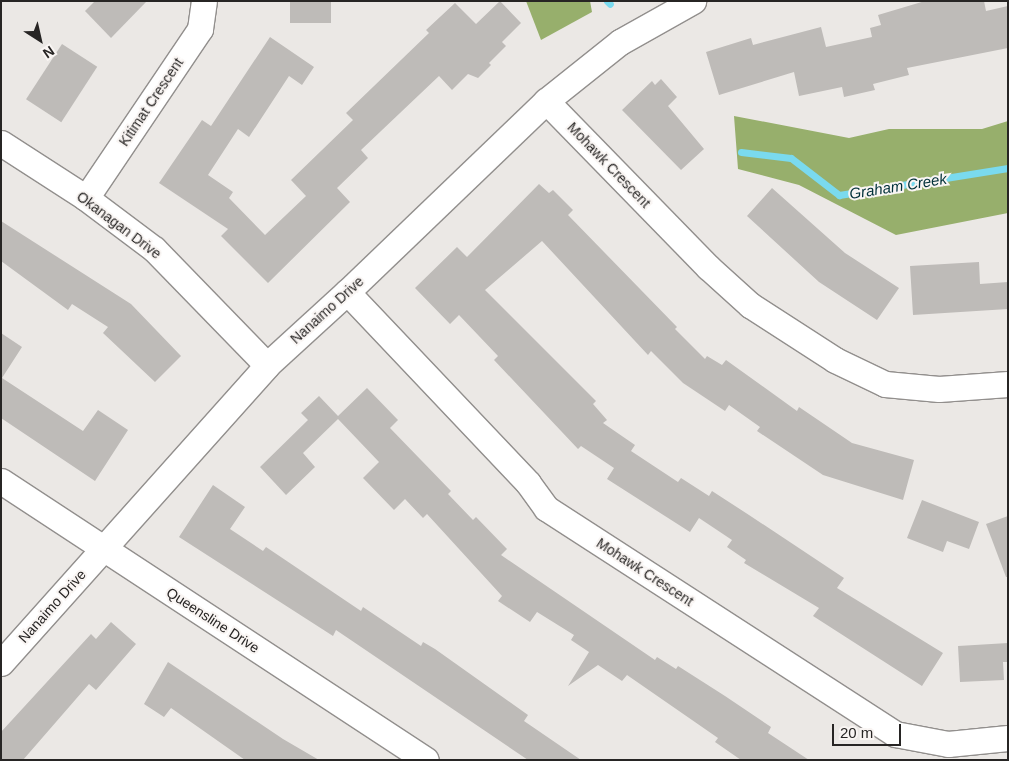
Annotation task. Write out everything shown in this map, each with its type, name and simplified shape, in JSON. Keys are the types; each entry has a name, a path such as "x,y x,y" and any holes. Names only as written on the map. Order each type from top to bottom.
{"street":[{"name":"Kitimat Crescent","path":"86,198 200,29 204,1"},
{"name":"Nanaimo Drive","path":"1,662 267,364 347,292 546,101 620,42 693,1"},
{"name":"Mohawk Crescent","path":"546,101 708,267 750,305 835,360 885,384 939,390 1008,384"},
{"name":"Okanagan Drive","path":"1,142 86,198 154,249 267,364"},
{"name":"Mohawk Crescent","path":"347,292 528,482 546,508 895,734 948,744 1008,738"},
{"name":"Queensline Drive","path":"1,481 426,760"}],"green space":[{"path":"526,1 590,1 592,12 541,40"},
{"path":"734,116 849,138 889,129 982,129 1008,121 1008,213 896,235 799,185 738,169"}],"building":[{"path":"95,1 147,1 111,38 85,11"},
{"path":"290,1 331,1 331,23 290,23"},
{"path":"500,1 521,23 502,42 506,46 489,63 491,65 478,78 468,74 452,90 439,76 361,150 368,158 337,188 350,202 268,283 221,236 228,229 159,183 202,120 211,126 270,37 314,67 302,85 289,76 249,137 238,129 208,175 233,192 229,198 265,235 306,196 291,180 353,120 346,113 429,33 426,30 455,3 476,24"},
{"path":"925,1 984,1 986,11 1008,6 1008,48 907,68 909,75 873,84 875,90 844,97 842,87 799,96 794,72 719,95 706,52 751,38 753,45 821,27 826,47 872,37 870,28 881,25 878,15"},
{"path":"62,44 97,67 61,122 26,99"},
{"path":"661,79 677,97 668,106 704,149 681,170 622,110 652,81 655,85"},
{"path":"539,184 549,193 553,190 573,210 568,215 677,327 675,329 705,359 707,356 722,365 726,360 797,411 799,407 852,443 914,460 903,500 823,475 757,431 760,427 729,405 725,411 683,383 651,351 648,355 542,241 485,290 596,401 593,404 607,420 603,423 635,445 631,451 678,482 681,478 709,496 712,491 844,578 837,588 943,653 922,686 813,616 819,608 744,563 746,560 727,547 732,540 699,518 690,532 607,479 614,468 581,446 578,449 494,360 498,356 459,315 450,324 415,288 457,247 467,257"},
{"path":"772,188 845,253 899,288 877,320 819,282 747,216"},
{"path":"1,221 131,304 181,356 155,382 103,333 108,327 72,304 68,310 1,261"},
{"path":"979,262 980,284 1008,282 1008,309 913,315 910,266"},
{"path":"1,333 22,347 2,378 83,431 98,410 128,430 95,481 1,418"},
{"path":"367,388 398,420 390,428 451,491 448,494 473,520 476,517 507,549 501,555 655,660 657,657 676,669 678,666 725,696 771,727 768,733 809,760 741,760 715,742 718,738 627,675 622,681 598,665 568,686 589,652 571,640 574,635 537,612 530,622 498,601 502,596 427,514 423,518 405,499 394,510 363,478 379,462 338,419 303,453 315,467 286,495 260,467 308,420 301,413 319,396 338,416"},
{"path":"213,485 245,507 230,529 263,551 266,547 361,611 363,607 421,646 423,642 435,649 528,715 524,721 581,760 528,760 336,630 333,636 179,537"},
{"path":"922,500 979,522 969,549 947,541 943,552 907,538"},
{"path":"1008,516 1008,577 1006,577 986,524"},
{"path":"111,622 136,644 96,690 89,684 23,760 1,760 1,732 91,634 96,639"},
{"path":"1008,643 1008,662 1003,662 1004,680 960,682 958,646"},
{"path":"168,662 283,739 319,760 245,760 171,708 164,717 144,704"}],"waterway":[{"name":"Graham Creek","path":"607,1 610,4"},
{"name":"Graham Creek","path":"741,152 791,158 839,195 1008,168"}]}
